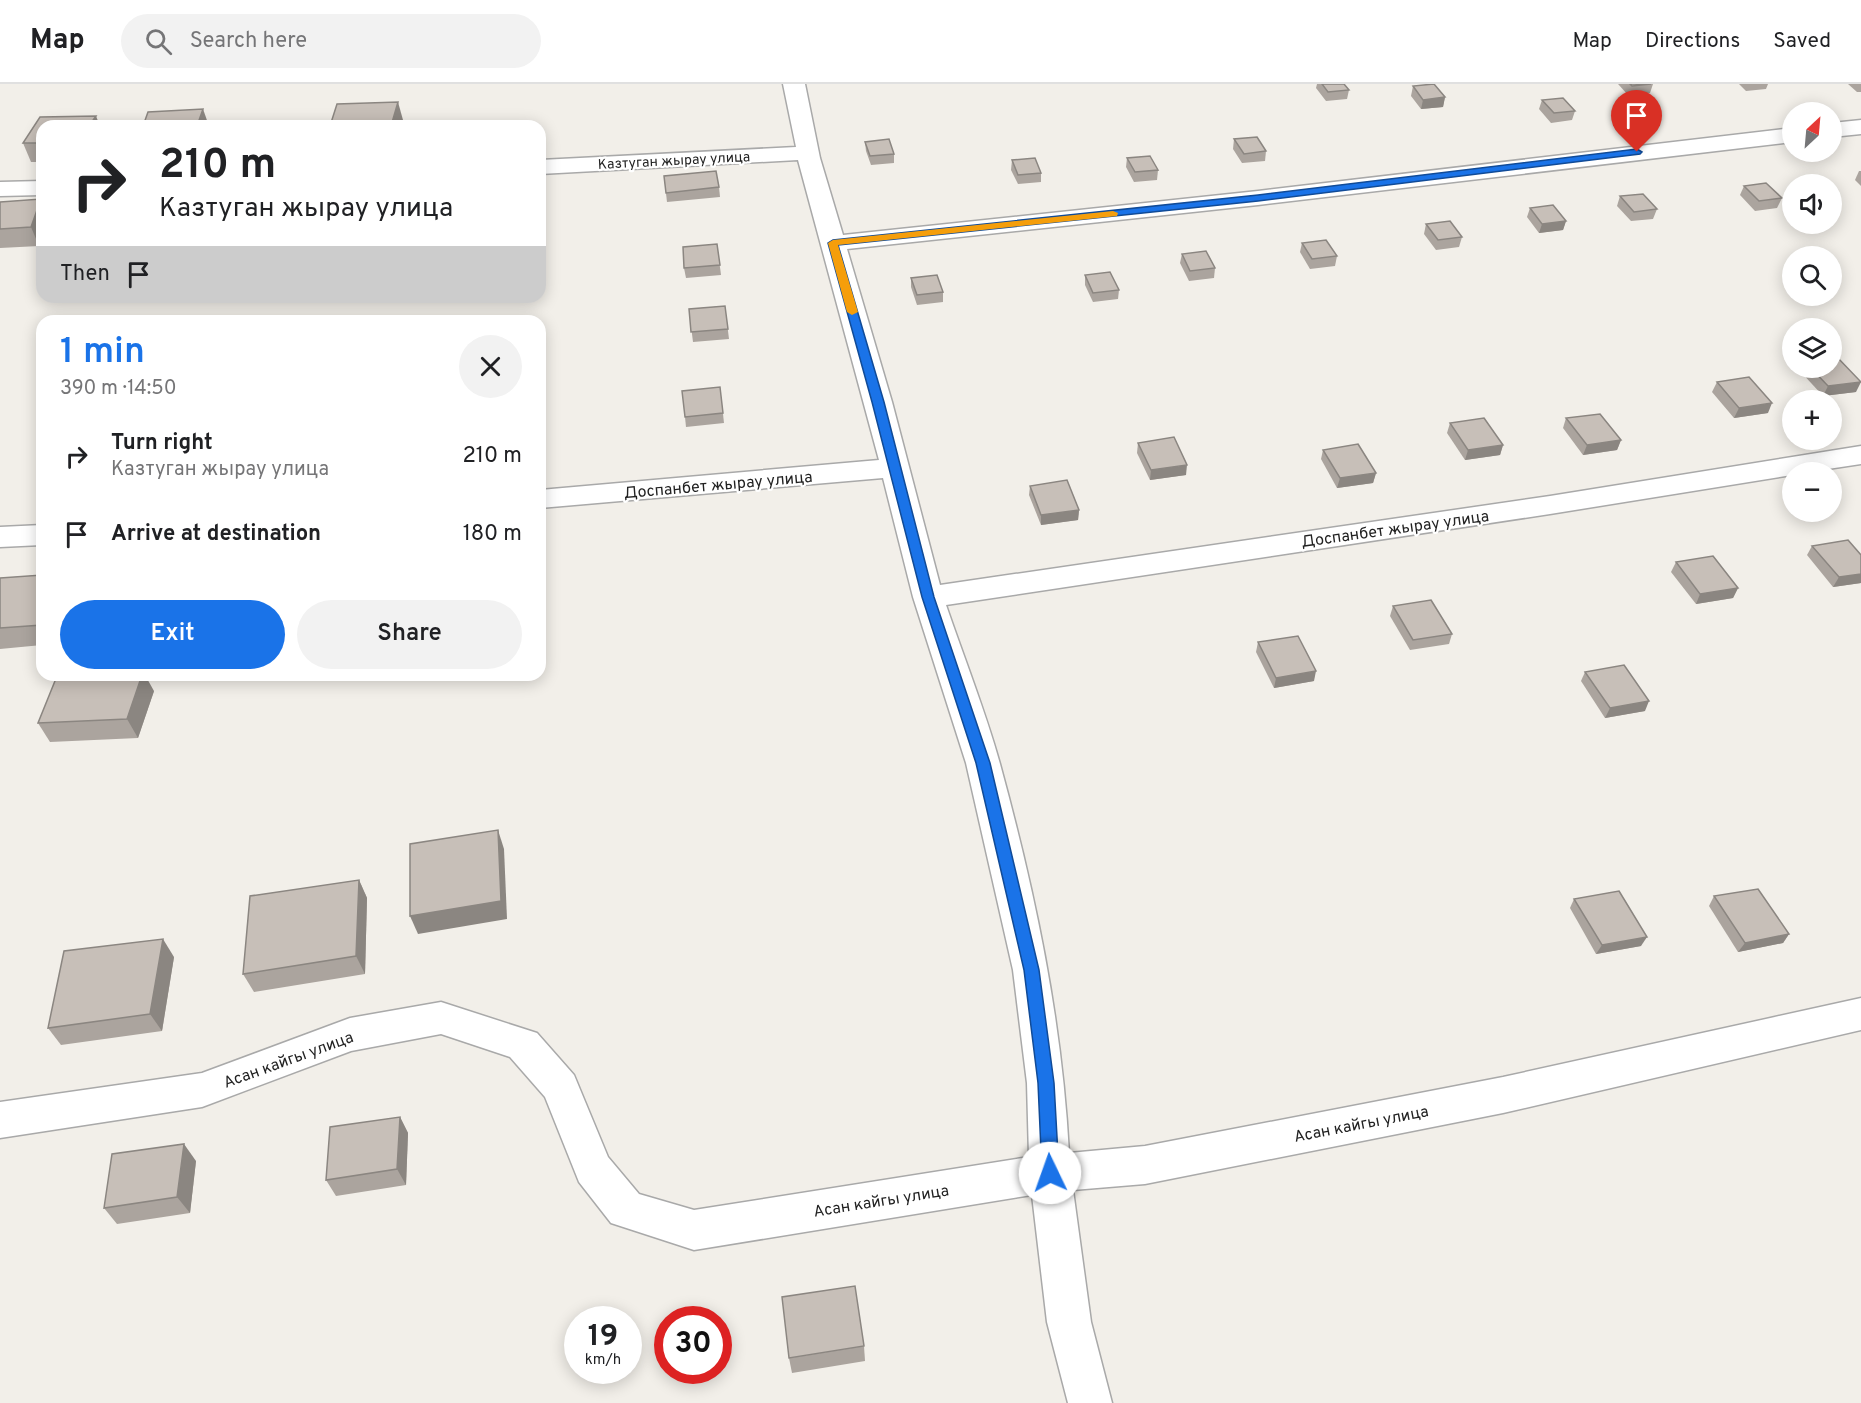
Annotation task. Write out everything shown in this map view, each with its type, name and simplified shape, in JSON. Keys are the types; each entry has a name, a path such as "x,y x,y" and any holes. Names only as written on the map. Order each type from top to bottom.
{"street":[{"path":"794,84 807,153 895,468 928,597 983,763 1031,970 1046,1083 1050,1173 1069,1322 1090,1403"},
{"path":"1842,129 1861,127"},
{"path":"833,243 1258,198 1782,136"},
{"name":"Казтуган жырау улица","path":"546,167 807,153"},
{"path":"0,189 36,188"},
{"name":"Доспанбет жырау улица","path":"928,597 1550,505 1861,455"},
{"name":"Доспанбет жырау улица","path":"546,499 895,468"},
{"path":"0,537 36,535"},
{"name":"Асан кайгы улица","path":"0,1120 202,1090 350,1035 441,1018 523,1045 560,1087 593,1169 626,1209 694,1230 1050,1173 1144,1165 1503,1095 1861,1014"}],"building":[{"path":"1322,84 1344,84 1349,90 1328,92"},
{"path":"1434,84 1445,97 1423,100 1413,86"},
{"path":"1563,98 1575,111 1554,113 1542,100"},
{"path":"398,102 393,120 332,120 337,104"},
{"path":"203,109 199,120 145,120 148,112"},
{"path":"96,116 93,120 38,120 40,117"},
{"path":"36,123 36,143 23,143"},
{"path":"1257,137 1266,151 1244,154 1234,139"},
{"path":"889,139 894,154 870,156 865,142"},
{"path":"1150,156 1158,170 1135,172 1127,158"},
{"path":"1035,158 1041,173 1018,175 1012,160"},
{"path":"716,171 719,187 666,193 664,176"},
{"path":"1766,183 1782,198 1759,201 1744,186"},
{"path":"1643,194 1657,209 1634,212 1620,196"},
{"path":"36,199 36,213 31,227 0,229 0,202"},
{"path":"1553,205 1566,221 1542,224 1530,208"},
{"path":"1450,221 1462,237 1438,240 1426,224"},
{"path":"1326,240 1337,256 1312,259 1302,243"},
{"path":"717,244 720,265 684,268 683,247"},
{"path":"1206,251 1215,268 1190,271 1182,254"},
{"path":"1110,272 1119,290 1093,293 1085,275"},
{"path":"937,275 943,292 917,295 911,278"},
{"path":"725,306 728,329 691,332 689,309"},
{"path":"1842,362 1861,382 1828,386 1820,378 1842,378"},
{"path":"1749,377 1772,403 1739,408 1717,382"},
{"path":"720,387 723,413 685,417 682,391"},
{"path":"1600,414 1621,440 1587,445 1566,418"},
{"path":"1484,418 1503,445 1468,450 1450,423"},
{"path":"1174,437 1187,465 1151,470 1138,443"},
{"path":"1358,444 1376,473 1340,478 1323,450"},
{"path":"1067,480 1079,510 1041,515 1030,486"},
{"path":"1848,540 1861,555 1861,574 1839,577 1812,546"},
{"path":"1713,556 1738,588 1700,594 1676,562"},
{"path":"36,575 36,625 0,628 0,578"},
{"path":"1431,600 1452,634 1413,640 1393,606"},
{"path":"1298,636 1316,671 1276,678 1258,642"},
{"path":"1624,665 1649,701 1610,708 1585,672"},
{"path":"55,681 140,681 127,719 38,723"},
{"path":"498,830 501,901 410,916 410,844"},
{"path":"359,880 356,956 243,974 250,896"},
{"path":"1758,889 1789,934 1745,943 1714,896"},
{"path":"1619,891 1647,937 1602,945 1574,899"},
{"path":"163,939 150,1014 48,1028 64,951"},
{"path":"400,1117 397,1169 326,1180 330,1127"},
{"path":"184,1144 177,1197 104,1208 112,1154"},
{"path":"855,1286 864,1346 789,1358 782,1297"}],"slow traffic":[{"path":"852,312 833,243 1113,213"}],"route":[{"path":"1050,1173 1046,1083 1031,970 983,763 928,597 878,402 833,243 1258,198 1637,152"}]}
